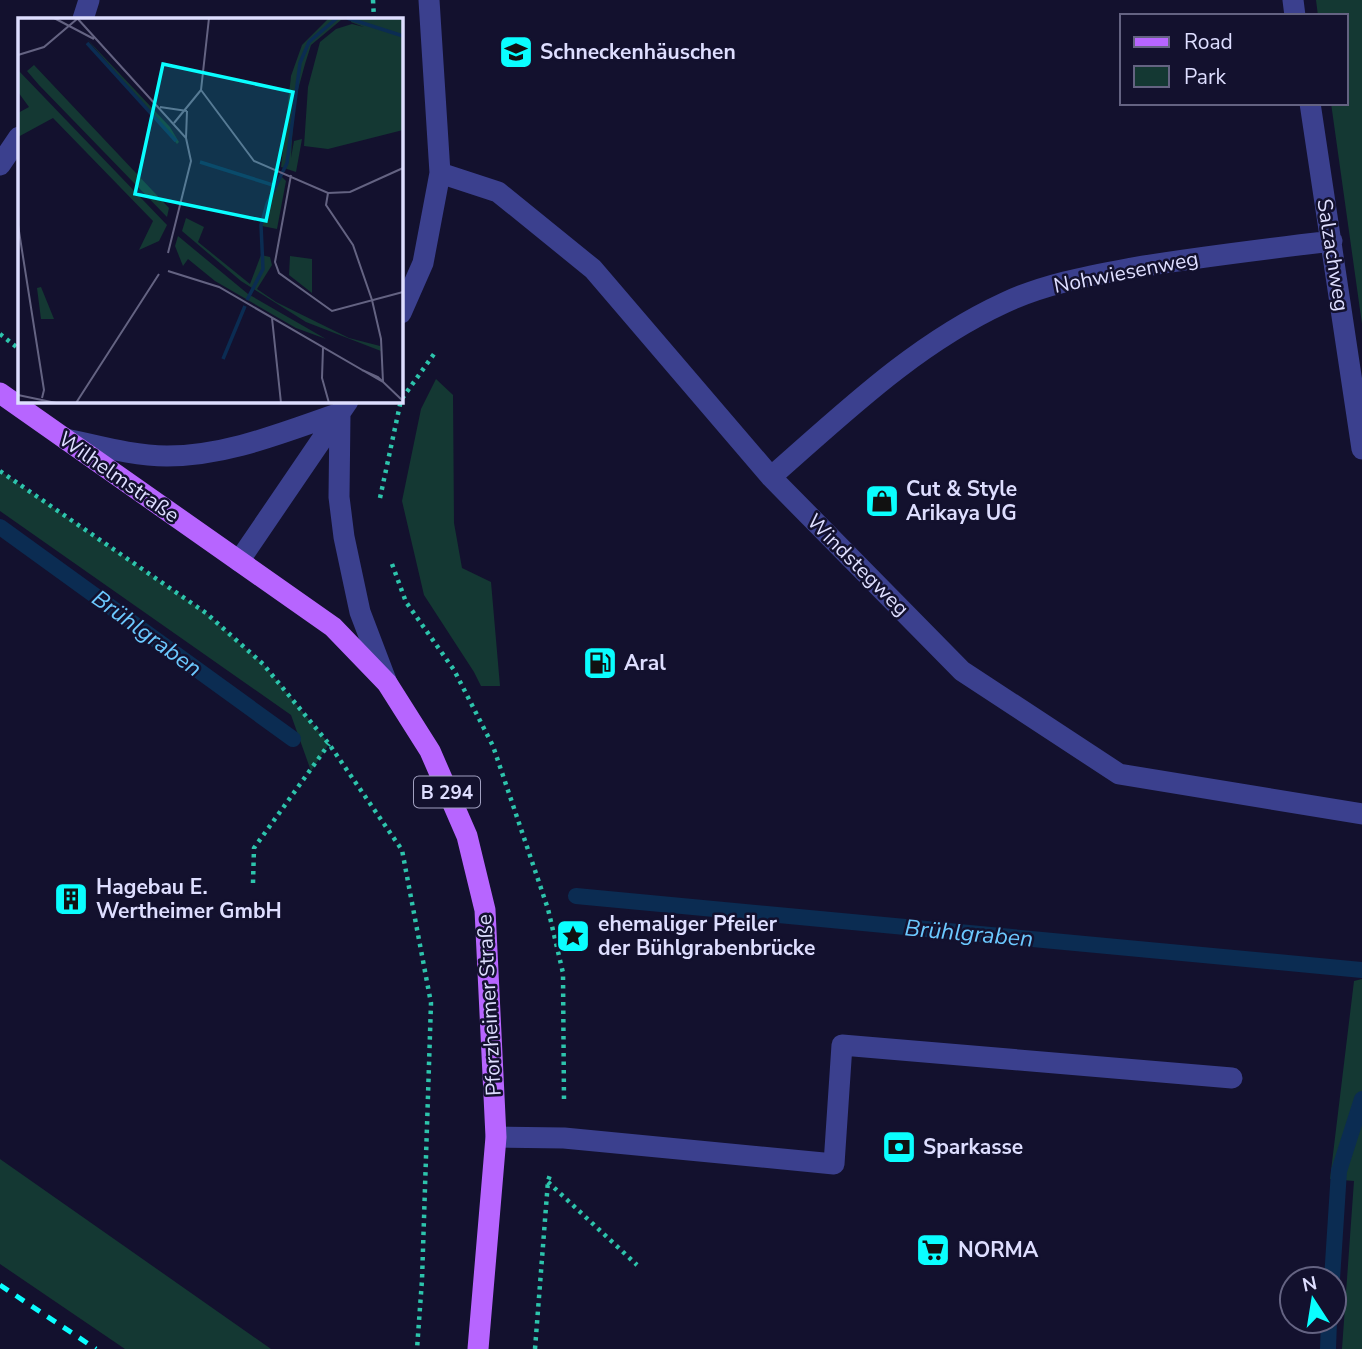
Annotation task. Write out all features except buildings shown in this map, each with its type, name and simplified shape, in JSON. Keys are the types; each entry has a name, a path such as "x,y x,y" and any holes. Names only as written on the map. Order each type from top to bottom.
{"main road":[{"name":"Wilhelmstraße","path":"0,393 239,561"},
{"name":"Pforzheimer Straße","path":"239,561 333,627 387,683 430,751 467,836 485,910 496,1137 478,1349"}],"street":[{"path":"83,18 89,0"},
{"path":"402,311 424,263 440,173 429,0"},
{"name":"Salzachweg","path":"1310,105 1362,449"},
{"path":"0,165 18,138"},
{"name":"Windstegweg","path":"440,173 498,192 593,269 771,477 962,671 1119,774 1362,814"},
{"name":"Nohwiesenweg","path":"771,477 882,380 953,330 1006,302 1073,279 1197,257 1332,242"},
{"path":"65,439 123,452 167,456 212,452 268,438 344,407"},
{"path":"239,561 344,407"},
{"name":"Pforzheimer Straße","path":"344,407 339,497 344,537 360,612 387,683"},
{"path":"496,1137 564,1138 834,1164 842,1045 1232,1078"}],"path":[{"path":"373,0 374,18"},
{"path":"0,334 18,347"},
{"path":"402,399 434,354"},
{"path":"380,510 401,402"},
{"path":"0,471 206,613 263,664 329,744 402,850 431,1003 422,1280 417,1349"},
{"path":"389,555 406,602 454,670 493,746 548,909"},
{"path":"253,883 254,848 329,744"},
{"path":"548,1181 637,1265"}],"green space":[{"path":"1316,0 1362,0 1362,324 1331,105 1348,105 1348,14 1318,14"},
{"path":"436,379 453,395 454,523 462,568 491,582 500,686 481,686 424,595 402,501 421,409"},
{"path":"0,471 206,613 263,664 329,744 311,771 291,715 0,511"},
{"path":"1362,979 1362,1349 1342,1349 1343,1335 1348,1335 1348,1265 1354,1181 1330,1179 1354,981"},
{"path":"0,1159 271,1349 125,1349 0,1264"}],"waterway":[{"name":"Brühlgraben","path":"0,527 293,739"},
{"name":"Brühlgraben","path":"576,896 1362,970"},
{"path":"1333,1265 1339,1171 1362,1099"},
{"path":"1328,1335 1328,1349"}],"railway":[{"path":"0,1285 96,1349"}],"place":[{"name":"Schneckenhäuschen","path":"516,52"},
{"name":"Cut & Style Arikaya UG","path":"882,501"},
{"name":"Aral","path":"600,663"},
{"name":"Hagebau E. Wertheimer GmbH","path":"71,899"},
{"name":"ehemaliger Pfeiler der Bühlgrabenbrücke","path":"573,936"},
{"name":"Sparkasse","path":"899,1147"},
{"name":"NORMA","path":"933,1250"}]}
